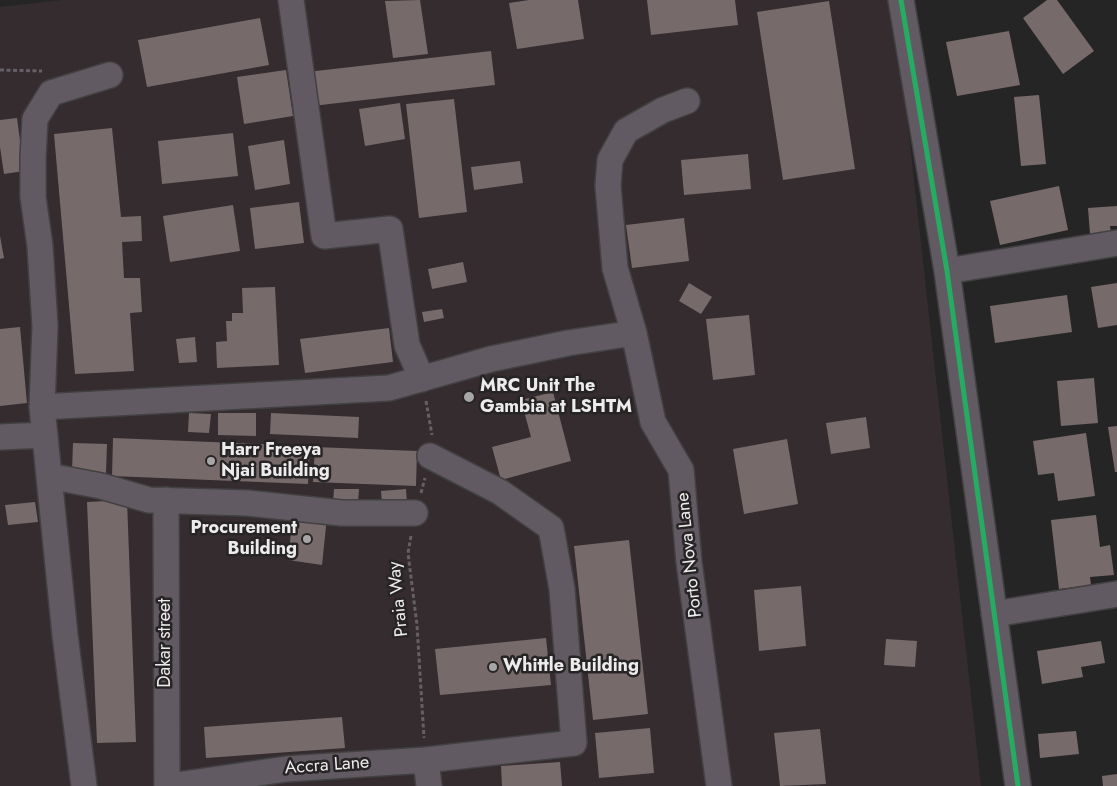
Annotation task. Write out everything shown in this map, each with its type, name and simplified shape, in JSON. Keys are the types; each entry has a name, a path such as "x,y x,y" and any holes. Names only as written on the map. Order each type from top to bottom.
{"street":[{"path":"291,0 324,236 390,229 407,345 422,379"},
{"path":"900,0 947,271 1018,786"},
{"path":"84,786 65,634 42,407 45,326 40,246 33,197 35,119 51,93 110,75"},
{"name":"Porto Nova Lane","path":"687,101 663,110 626,131 610,160 608,186 615,268 634,332 653,422 681,470 689,562 719,786"},
{"path":"947,271 1117,243"},
{"path":"42,407 381,388 568,342 634,332"},
{"path":"0,437 45,434"},
{"name":"Accra Lane","path":"168,786 286,768 426,760 574,743 562,589 551,528 500,492 430,456"},
{"path":"49,476 101,486 149,500 247,503 342,513 415,513"},
{"name":"Dakar street","path":"166,500 168,786"},
{"path":"994,614 1117,594"},
{"path":"426,760 429,786"}],"shaded area":[{"name":"MRC Unit The Gambia at LSHTM","path":"62,0 894,0 981,786 0,786 0,7"}],"building":[{"path":"420,0 428,54 393,58 385,1"},
{"path":"529,0 578,0 584,39 517,49 509,3"},
{"path":"647,0 735,0 738,25 651,35"},
{"path":"1047,0 1057,0 1094,51 1063,74 1023,18"},
{"path":"829,1 855,169 783,180 757,12"},
{"path":"260,18 269,65 147,87 138,40"},
{"path":"1009,31 1020,85 957,96 946,42"},
{"path":"491,51 495,85 312,106 307,72"},
{"path":"286,70 293,116 244,124 237,77"},
{"path":"1039,95 1046,164 1021,166 1014,97"},
{"path":"454,99 467,212 419,218 406,104"},
{"path":"400,103 405,139 365,146 359,109"},
{"path":"17,118 24,171 4,174 0,147 0,120"},
{"path":"112,128 121,217 141,216 142,241 122,242 124,278 140,278 142,312 130,313 134,371 75,374 54,134"},
{"path":"233,133 238,176 162,184 158,141"},
{"path":"284,140 290,184 255,190 248,146"},
{"path":"748,154 751,189 684,195 681,160"},
{"path":"520,161 523,183 474,190 471,167"},
{"path":"1059,186 1068,230 1000,245 990,201"},
{"path":"299,202 304,243 255,249 250,208"},
{"path":"233,205 240,251 170,262 163,216"},
{"path":"1117,206 1117,226 1110,226 1111,233 1090,234 1088,208"},
{"path":"684,218 689,261 632,268 626,225"},
{"path":"0,236 4,258 0,259"},
{"path":"463,262 467,282 432,289 428,269"},
{"path":"689,283 712,297 701,314 679,301"},
{"path":"1117,283 1117,325 1098,328 1091,287"},
{"path":"275,287 279,365 217,368 216,342 227,341 226,321 232,321 232,313 243,313 242,288"},
{"path":"1067,295 1072,332 995,343 990,306"},
{"path":"442,309 444,318 424,322 422,312"},
{"path":"749,315 755,375 713,380 706,319"},
{"path":"20,327 27,403 0,406 0,329"},
{"path":"389,328 393,362 305,373 300,339"},
{"path":"195,337 197,362 179,363 176,339"},
{"path":"1094,378 1098,423 1061,426 1057,381"},
{"path":"553,392 571,461 501,480 492,447 531,437 521,400"},
{"path":"189,413 211,414 209,433 188,432"},
{"path":"218,413 256,413 256,436 218,435"},
{"path":"271,413 359,417 358,438 270,434"},
{"path":"866,417 870,448 831,454 826,423"},
{"path":"1117,426 1117,472 1115,472 1108,427"},
{"path":"1086,433 1095,496 1058,501 1054,473 1038,475 1033,441"},
{"name":"Harr Freeya Njai Building","path":"113,438 310,446 308,484 112,476"},
{"path":"787,439 798,504 744,514 733,449"},
{"path":"73,443 107,444 106,473 72,472"},
{"path":"315,447 417,451 416,486 313,482"},
{"path":"334,489 359,489 358,503 333,503"},
{"path":"406,489 407,503 382,504 381,491"},
{"path":"127,500 136,742 97,743 87,502"},
{"path":"35,502 38,522 8,525 5,505"},
{"name":"Procurement Building","path":"293,514 327,517 322,565 288,560"},
{"path":"1096,515 1100,547 1110,545 1114,575 1090,577 1091,585 1059,589 1051,520"},
{"path":"629,540 648,714 593,720 574,546"},
{"path":"801,586 806,646 759,651 754,590"},
{"name":"Whittle Building","path":"546,638 551,685 440,695 435,649"},
{"path":"886,639 917,641 915,667 884,665"},
{"path":"1101,641 1105,663 1081,667 1083,677 1042,684 1037,651"},
{"path":"342,717 345,748 206,758 204,727"},
{"path":"650,728 654,773 599,778 595,733"},
{"path":"820,729 826,784 780,786 774,733"},
{"path":"1076,731 1079,754 1040,758 1038,734"},
{"path":"560,762 562,786 502,786 501,766"},
{"path":"1117,774 1117,786 1103,786 1102,776"}],"cycle path":[{"path":"901,0 947,271 1018,786"}],"place":[{"name":"MRC Unit The Gambia at LSHTM","path":"469,397"},
{"name":"Harr Freeya Njai Building","path":"211,461"},
{"name":"Procurement Building","path":"307,539"},
{"name":"Whittle Building","path":"493,667"}]}
